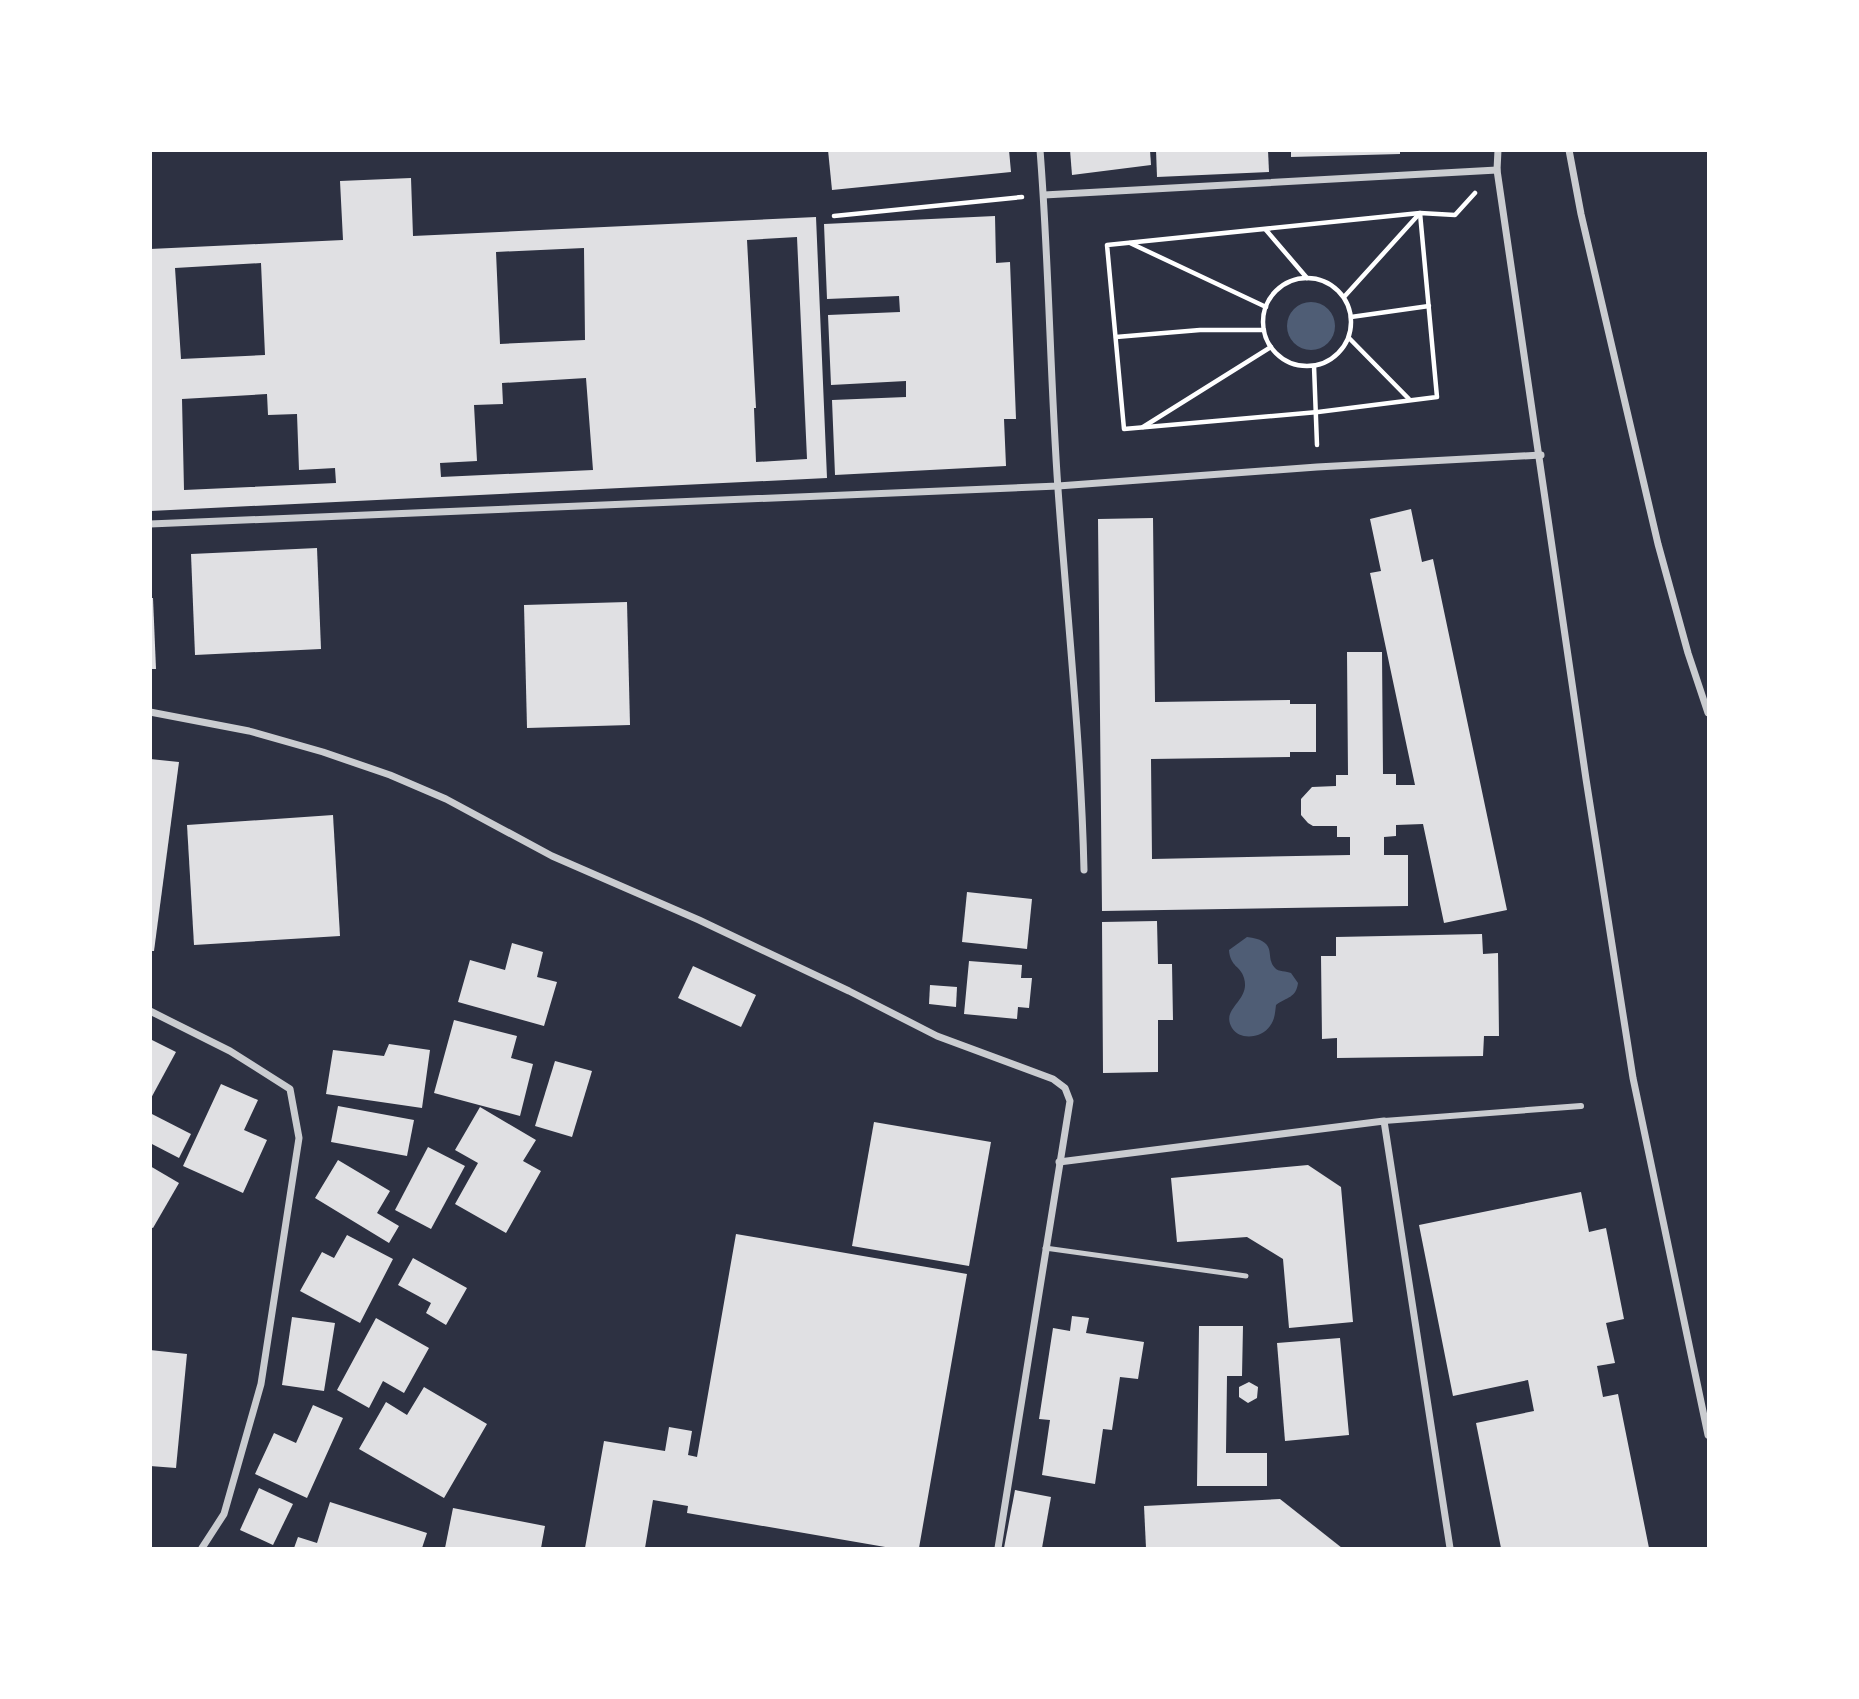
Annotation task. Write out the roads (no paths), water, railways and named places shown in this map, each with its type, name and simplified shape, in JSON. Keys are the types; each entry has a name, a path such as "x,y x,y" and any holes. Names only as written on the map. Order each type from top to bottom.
{"street":[{"path":"1040,150 1058,485 1075,678 1084,870"},
{"path":"1498,150 1497,170 1633,1078 1709,1435"},
{"path":"1569,150 1581,214 1658,544 1688,653 1709,713"},
{"path":"1044,195 1497,170"},
{"path":"150,524 1058,485 1541,455"},
{"path":"150,712 249,731 390,775 446,799 552,856 710,925 937,1036 1053,1079 1065,1088 1070,1101 998,1549"},
{"path":"150,1011 230,1051 290,1089 299,1138 261,1384 224,1514 202,1549"},
{"path":"1059,1162 1384,1121 1581,1106"},
{"path":"1384,1121 1450,1549"}],"lane":[{"path":"1045,1248 1247,1276"}],"water":[{"path":"1311,302 1328,309 1335,326 1328,343 1311,350 1294,343 1287,326 1294,309"},
{"path":"1247,937 1264,942 1275,968 1291,973 1298,983 1293,994 1276,1005 1270,1026 1262,1033 1251,1036 1240,1035 1229,1021 1232,1009 1245,986 1243,974 1231,960 1229,950"}]}
